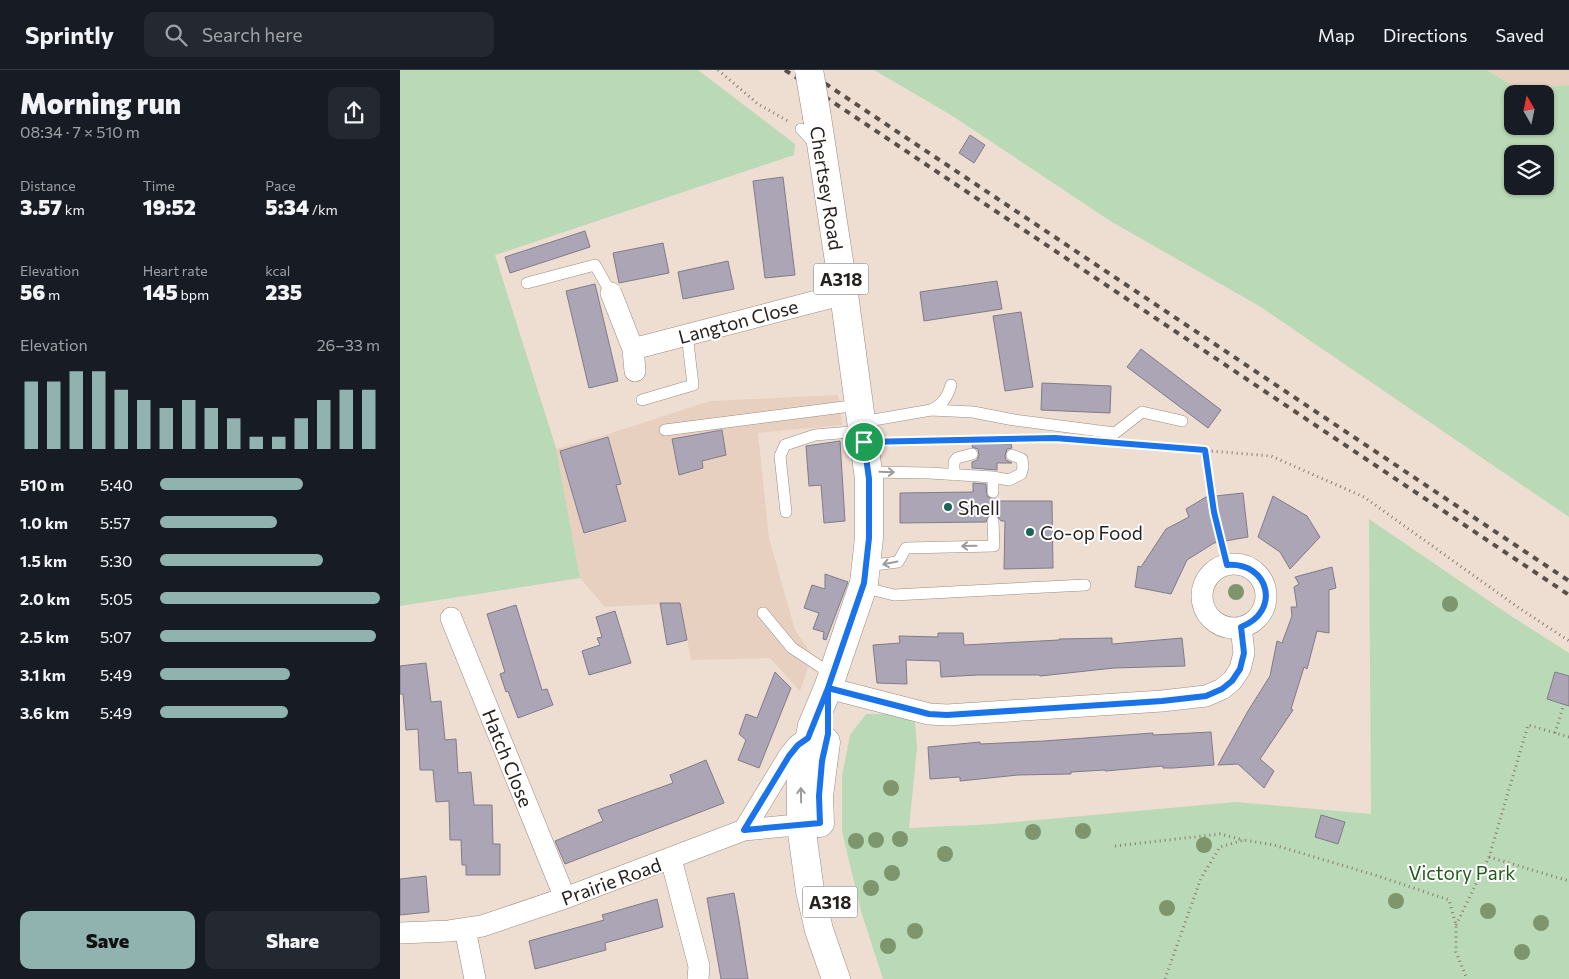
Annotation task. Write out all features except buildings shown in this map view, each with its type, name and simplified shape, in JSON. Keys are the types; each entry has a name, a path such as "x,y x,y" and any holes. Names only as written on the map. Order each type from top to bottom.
{"main road":[{"name":"Chertsey Road","path":"809,70 809,123 821,150 844,294 868,472 869,538 864,576 831,682 808,738 800,782 825,875 832,914 849,979"},
{"name":"Chertsey Road","path":"831,682 828,734 822,761 819,796 810,824 810,891 836,979"}],"street":[{"path":"611,293 633,349 635,371"},
{"name":"Langton Close","path":"633,349 844,294"},
{"path":"1236,564 1253,570 1260,577 1264,585 1265,603 1262,611 1250,624 1241,627 1231,628 1213,620 1203,603 1205,583 1210,575 1227,565 1236,564"},
{"name":"Hatch Close","path":"452,618 565,898"},
{"path":"831,682 929,714 947,715 1162,701 1206,696 1222,689 1232,681 1240,669 1244,653 1241,627"},
{"path":"744,830 789,756 798,745 808,738"},
{"name":"Prairie Road","path":"400,933 449,931 482,926 565,898 744,830 810,824"},
{"path":"670,859 699,966 698,979"},
{"path":"465,929 476,979"}],"lane":[{"path":"527,283 595,264 611,293"},
{"path":"642,400 693,384 687,334"},
{"path":"931,410 948,397 951,385"},
{"path":"786,512 780,456 786,445 815,435 931,410 973,412 1014,420 1115,433 1142,412 1182,421"},
{"path":"665,430 862,425"},
{"path":"954,475 954,462 957,458 972,454"},
{"path":"868,472 929,473 993,477 1010,480 1021,474 1023,467 1022,459 1012,455"},
{"path":"993,477 993,492"},
{"path":"864,576 898,562 906,548 994,546 993,521"},
{"path":"864,576 894,595 1086,585"},
{"path":"762,613 792,648 831,682"}],"path":[{"path":"718,70 758,104 809,123"},
{"path":"862,425 960,440"},
{"path":"979,440 1007,439"},
{"path":"1120,443 1271,456 1364,497 1519,608 1569,641"},
{"path":"1205,450 1214,512 1227,565"},
{"path":"1555,732 1564,704"},
{"path":"1456,925 1489,857 1528,725 1569,737"},
{"path":"1115,846 1220,834 1274,845 1369,873 1448,900 1456,925 1456,952 1466,979"},
{"path":"1166,979 1201,878 1220,847 1244,840"},
{"path":"1489,857 1569,881"}],"shaded area":[{"path":"1487,70 1569,70 1569,85 1511,85"},
{"path":"838,395 842,425 758,433 769,538 795,630 812,655 800,691 770,658 691,660 680,603 605,607 580,578 556,449 710,401"}],"green space":[{"path":"400,70 698,70 795,144 794,155 495,255 556,448 580,578 400,606"},
{"path":"874,70 1487,70 1511,85 1504,85 1504,135 1554,135 1554,86 1569,85 1569,517 1261,307 1112,222 951,115"},
{"name":"Victory Park","path":"1369,519 1511,616 1569,653 1569,979 883,979 861,911 842,831 842,776 850,735 866,714 890,714 915,722 917,748 909,828 994,824 1236,802 1371,814"}],"railway":[{"path":"785,70 1569,595"},
{"path":"805,70 1569,581"}],"place":[{"name":"Shell","path":"948,507"},
{"name":"Co-op Food","path":"1030,532"}],"route":[{"path":"864,442 869,479 869,538 864,583 828,688 808,738 798,745 789,756 744,830 820,823 819,796 822,761 828,734 828,688 929,714 947,715 1082,707 1206,696 1222,689 1232,681 1240,669 1244,653 1241,627 1250,624 1257,618 1262,611 1266,594 1260,577 1253,570 1236,564 1227,565 1214,512 1205,450 1055,438 864,442"}]}
